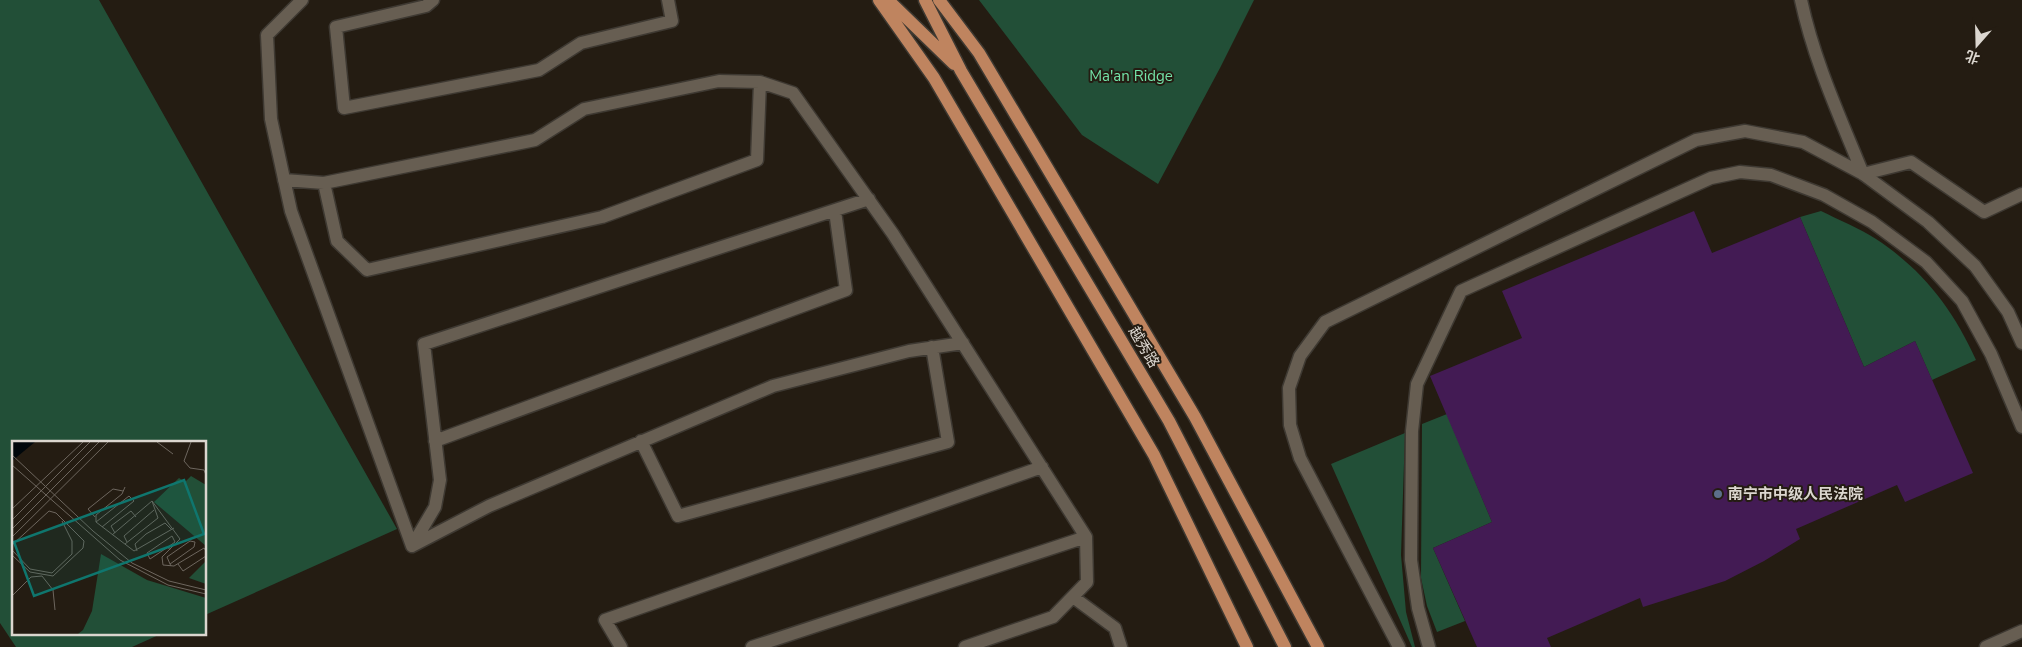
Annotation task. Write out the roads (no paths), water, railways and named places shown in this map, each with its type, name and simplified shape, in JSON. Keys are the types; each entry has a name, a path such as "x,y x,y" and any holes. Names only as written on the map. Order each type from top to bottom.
{"main road":[{"path":"879,0 934,78 1154,454 1246,647"},
{"path":"888,0 961,71"},
{"path":"926,0 961,71"},
{"path":"939,0 979,53 1194,417 1318,647"},
{"name":"越秀路","path":"961,71 1168,421 1285,647"}],"street":[{"path":"302,0 267,35 271,119 290,211 412,546"},
{"path":"428,2 336,27 344,108 538,70 581,43 672,21 668,0"},
{"path":"1801,0 1808,34 1863,174"},
{"path":"284,180 324,183 535,140 584,109 719,81 760,82 793,93 869,199 1086,537 1087,582 1053,617 965,647"},
{"path":"324,183 337,241 367,270 602,217 757,160 760,82"},
{"path":"1399,647 1300,458 1290,425 1289,388 1300,356 1325,322 1696,140 1746,131 1803,142 1863,174 1928,222 1975,266 2008,312 2022,344"},
{"path":"1863,174 1910,162 1984,212 2022,194"},
{"path":"1429,647 1418,608 1411,560 1412,431 1418,384 1461,291 1711,178 1740,172 1771,175 1824,195 1872,222 1926,262 1962,301 1991,354 2022,427"},
{"path":"412,546 435,507 440,480 424,344 869,199"},
{"path":"435,441 846,290 835,210"},
{"path":"412,546 489,506 773,386 909,351 963,343"},
{"path":"641,441 678,516 948,442 932,347"},
{"path":"621,647 605,620 1042,467"},
{"path":"752,647 1086,537"},
{"path":"1073,597 1115,628 1121,647"},
{"path":"1986,647 2022,630"}],"place":[{"name":"南宁市中级人民法院","path":"1718,494"}],"park label":[{"name":"Ma'an Ridge","path":"1131,76"}]}
